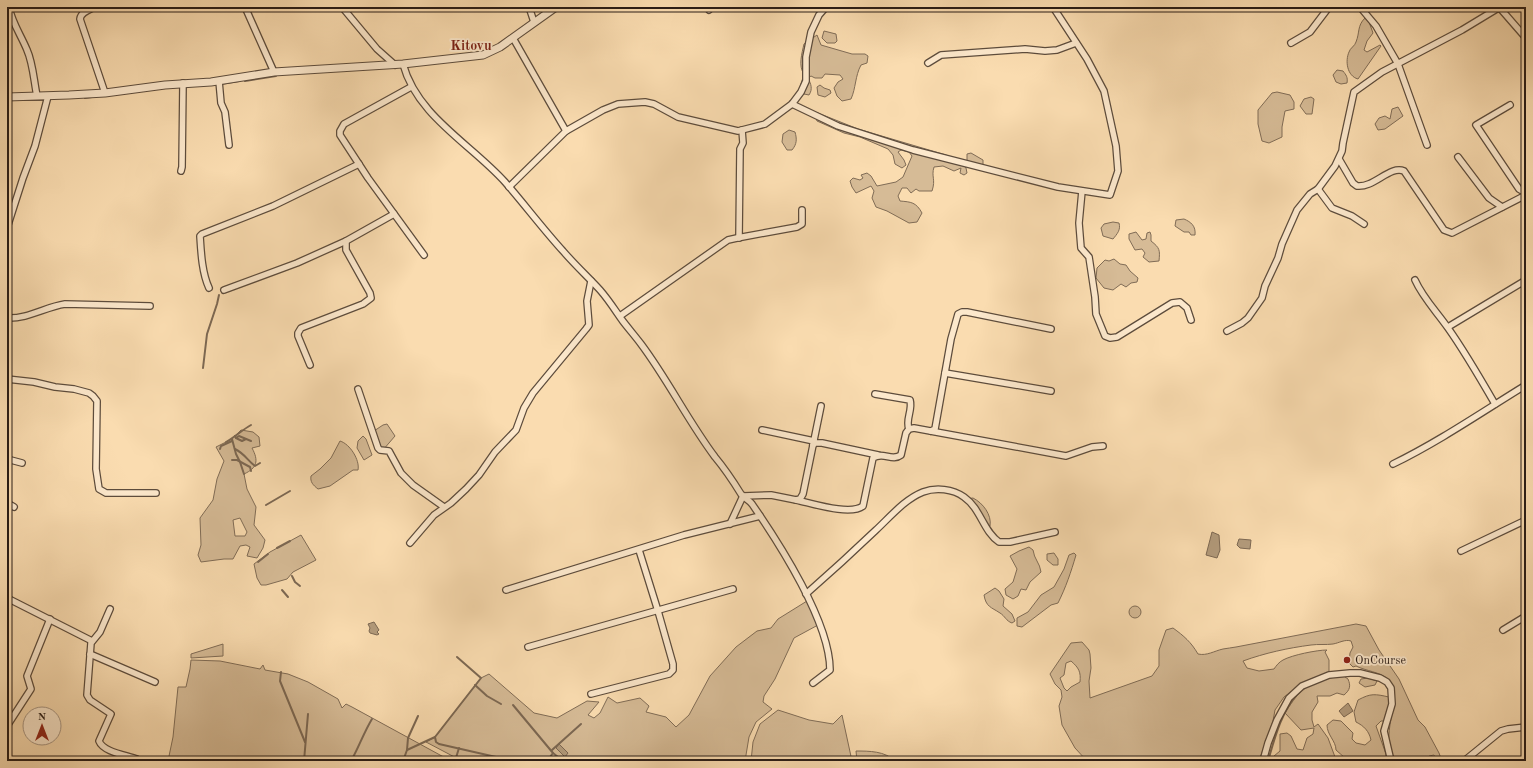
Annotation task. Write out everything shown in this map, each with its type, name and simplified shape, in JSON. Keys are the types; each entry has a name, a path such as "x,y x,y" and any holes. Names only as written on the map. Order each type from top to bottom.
{"street":[{"path":"9,7 16,28 28,51 36,96"},
{"path":"95,7 80,15 80,19 105,93"},
{"path":"245,7 274,72"},
{"path":"342,7 378,49 395,65"},
{"path":"529,7 534,22"},
{"path":"7,97 105,93 183,83 219,81 274,72 395,65 483,55 500,47 556,7"},
{"path":"509,187 566,131 603,110 618,104 645,102 654,104 678,117 730,130 742,130 765,124 792,104 802,92 806,81 806,57 811,32 819,15 826,7"},
{"path":"792,104 838,126 913,150 1050,185 1110,195 1118,172 1116,146 1104,91 1087,58 1053,7"},
{"path":"1292,43 1310,32 1329,7"},
{"path":"1360,7 1376,26 1398,64 1427,145"},
{"path":"1227,331 1242,324 1262,298 1265,286 1297,210 1310,194 1318,189 1339,159 1354,92 1382,72 1462,30 1500,7 1526,38"},
{"path":"512,38 566,131"},
{"path":"928,63 941,56 1025,49 1045,51 1057,50 1076,43"},
{"path":"403,64 411,87 444,125 490,167 509,187 563,251 600,290 658,367 683,410 715,457 725,468 743,496 750,501 760,516 792,567 806,594 828,651 830,667 829,672 813,683"},
{"path":"219,81 221,103 225,112 229,145"},
{"path":"181,171 183,83"},
{"path":"411,87 352,119 341,128 340,135 358,164 424,255"},
{"path":"7,228 35,146 48,96"},
{"path":"1339,159 1353,183 1358,186 1370,185 1395,170 1404,171 1444,230 1449,233 1502,208 1526,194 1519,189 1476,125 1510,105"},
{"path":"739,238 740,156 743,143 742,130"},
{"path":"1458,157 1489,198 1502,208"},
{"path":"209,288 205,276 200,244 200,236 202,234 272,206 358,164"},
{"path":"1318,189 1332,208 1352,216 1364,224"},
{"path":"1082,191 1079,223 1081,248 1089,257 1096,314 1105,336 1110,338 1116,337 1172,303 1180,302 1187,308 1191,320"},
{"path":"620,316 728,240 797,227 802,224 802,210"},
{"path":"224,290 297,263 346,241 394,214"},
{"path":"310,365 298,336 301,328 363,304 371,298 370,293 346,250 346,241"},
{"path":"1415,280 1418,288 1432,308 1448,327 1495,404"},
{"path":"1448,327 1526,280"},
{"path":"410,543 430,519 444,507 452,503 466,489 479,475 495,452 516,430 524,408 533,393 589,325 587,301 591,281"},
{"path":"7,318 21,318 57,305 65,304 150,306"},
{"path":"931,431 935,429 958,314 962,312 1051,329"},
{"path":"945,373 1051,391"},
{"path":"7,379 74,389 93,396 97,401 96,469 99,489 106,493 156,493"},
{"path":"1393,464 1450,433 1526,385"},
{"path":"358,389 378,448 389,451 402,473 413,485 444,507"},
{"path":"875,394 910,400 911,405 907,425 909,429"},
{"path":"796,500 800,499 803,494 820,406"},
{"path":"762,430 813,444 822,443 893,458 901,455 906,433 909,429 914,428 1066,456 1092,447 1103,446"},
{"path":"743,496 771,494 844,509 859,509 862,506 873,458 880,455"},
{"path":"7,459 22,463"},
{"path":"806,594 904,505 923,492 941,489 964,497 975,507 989,532 999,542 1010,542 1055,532"},
{"path":"730,524 743,496"},
{"path":"7,503 14,507"},
{"path":"506,590 684,535 760,516"},
{"path":"1461,551 1526,520"},
{"path":"591,694 669,674 671,672 673,664 639,550"},
{"path":"528,648 733,589"},
{"path":"7,598 92,641"},
{"path":"110,609 100,632 92,641 86,695 90,700 111,714 101,734 99,741 100,745 137,759"},
{"path":"1503,630 1526,616"},
{"path":"7,726 31,689 27,676 50,619"},
{"path":"90,654 155,682"},
{"path":"1263,761 1268,742 1277,720 1289,698 1302,686 1329,674 1360,673 1380,678 1387,682 1391,688 1392,704 1384,731 1391,761"},
{"path":"1464,761 1501,732 1508,729 1526,727"}],"shaded area":[{"path":"1365,18 1369,22 1373,33 1367,41 1364,50 1367,52 1380,45 1381,46 1358,79 1349,72 1347,60 1350,51 1355,45 1360,26"},
{"path":"824,31 836,34 837,41 835,43 827,43 822,38"},
{"path":"817,35 821,45 852,54 865,54 868,56 867,63 861,65 859,69 851,99 842,101 837,96 834,88 838,82 843,79 840,75 825,74 822,78 815,78 811,76 808,78 811,91 809,95 804,94 801,84 804,74 801,67 802,51 804,44"},
{"path":"1337,70 1343,71 1347,78 1347,83 1341,84 1336,82 1333,75"},
{"path":"820,85 830,90 831,93 825,97 818,95 817,87"},
{"path":"1277,92 1290,95 1294,102 1294,109 1285,111 1282,137 1269,143 1262,141 1258,124 1258,110 1272,93"},
{"path":"1311,97 1314,99 1312,114 1306,114 1300,106 1304,99"},
{"path":"1398,107 1403,116 1385,129 1378,130 1375,124 1379,118 1385,116 1390,119 1392,109"},
{"path":"814,113 818,113 858,129 946,155 961,162 966,168 967,173 964,175 960,173 961,168 954,171 943,166 934,167 934,184 932,191 919,191 916,189 911,193 907,188 902,188 898,196 900,201 913,203 922,213 917,222 909,223 876,207 872,198 874,191 871,186 856,193 850,181 853,178 860,180 863,178 861,175 867,173 871,176 877,186 896,182 903,177 912,156 909,152 901,150 898,152 906,165 902,168 895,164 893,155 888,149 860,137 844,133 817,121"},
{"path":"789,130 795,132 796,137 796,144 792,150 787,150 782,142 783,134"},
{"path":"971,153 983,160 983,166 967,161 967,154"},
{"path":"1184,219 1195,229 1195,235 1191,235 1189,232 1184,232 1175,226 1176,220"},
{"path":"1113,222 1119,223 1119,230 1116,235 1113,239 1103,236 1101,228 1104,224"},
{"path":"1136,232 1142,240 1146,239 1147,233 1150,232 1151,241 1159,250 1159,261 1149,262 1143,257 1145,253 1142,249 1135,250 1129,239 1129,234"},
{"path":"1114,259 1120,264 1126,265 1138,278 1137,282 1131,283 1126,287 1121,284 1113,290 1104,288 1096,278 1097,268 1105,260 1109,261"},
{"path":"387,424 395,436 383,450 379,448 374,431"},
{"path":"241,430 253,432 259,437 260,446 252,448 256,457 256,464 252,469 244,474 247,489 256,507 254,525 265,540 263,548 257,558 247,556 250,547 246,545 240,546 233,559 201,562 198,555 201,545 200,518 213,500 217,479 224,461 216,447 232,439","holes":["240,518 247,532 245,536 235,536 233,520"]},
{"path":"363,436 366,439 372,455 364,460 357,448 358,441"},
{"path":"340,441 347,445 354,453 358,470 353,470 330,486 318,489 312,483 311,476 331,458"},
{"path":"973,498 986,510 990,518 990,526 966,499"},
{"path":"1212,532 1219,535 1220,550 1217,558 1206,555"},
{"path":"301,535 316,560 293,572 287,579 261,585 257,578 254,564 270,552"},
{"path":"1239,539 1251,540 1250,549 1240,548 1237,545"},
{"path":"1029,547 1033,550 1041,572 1030,582 1026,590 1021,589 1018,596 1013,599 1006,595 1005,589 1013,582 1017,569 1010,556"},
{"path":"1054,553 1058,559 1058,565 1053,565 1047,560 1047,554"},
{"path":"1074,553 1076,555 1058,603 1051,605 1022,627 1017,626 1017,618 1028,612 1041,595 1054,587 1064,569 1069,555"},
{"path":"995,588 1004,599 1003,606 1012,614 1015,621 1012,623 1002,614 989,606 986,602 984,595"},
{"path":"807,601 818,625 794,638 775,679 764,696 763,702 772,709 756,722 749,737 745,761 462,761 426,742 435,737 481,678 489,674 534,713 557,718 587,701 599,702 588,715 594,718 600,713 608,697 617,703 640,698 649,706 646,712 666,717 676,727 689,715 710,676 736,647 757,631 771,628 778,619"},
{"path":"1133,606 1137,606 1141,612 1137,618 1133,618 1129,614 1129,610"},
{"path":"374,622 379,630 377,632 379,634 377,635 370,633 369,631 370,628 368,624"},
{"path":"1356,624 1366,626 1379,650 1399,679 1418,720 1425,727 1442,761 1437,761 1434,755 1429,756 1425,761 1397,761 1391,753 1389,742 1394,695 1393,686 1385,677 1356,666 1353,667 1349,663 1350,653 1353,647 1351,641 1285,649 1243,661 1247,668 1259,671 1274,669 1280,662 1287,658 1317,651 1327,650 1325,652 1329,660 1329,672 1306,681 1284,697 1275,710 1273,721 1259,761 1087,761 1075,748 1062,725 1059,706 1062,697 1061,690 1055,684 1050,674 1071,643 1082,642 1089,650 1091,668 1089,681 1090,698 1152,676 1159,666 1159,650 1166,630 1173,628 1177,631 1190,643 1198,654 1207,654","holes":["1071,661 1078,668 1080,673 1080,682 1067,691 1064,688 1060,678 1064,675 1066,663"]},
{"path":"223,644 223,656 191,658 191,654"},
{"path":"191,660 220,661 260,669 263,665 265,670 288,674 308,682 338,699 342,708 346,704 451,761 168,761 173,737 178,687 186,687"},
{"path":"1337,676 1346,676 1345,677 1348,679 1349,690 1344,695 1337,693 1330,696 1317,696 1318,702 1312,712 1314,727 1318,724 1328,738 1335,757 1345,758 1336,750 1335,744 1328,732 1327,725 1333,720 1341,721 1353,733 1352,739 1356,743 1365,745 1371,740 1366,729 1356,722 1354,712 1358,700 1366,696 1373,695 1389,697 1390,703 1386,721 1381,721 1376,726 1386,754 1386,761 1349,761 1346,759 1345,761 1271,761 1280,751 1280,734 1287,733 1291,736 1297,749 1303,750 1307,738 1313,734 1314,728 1301,730 1285,713 1293,701 1301,692 1311,685"},
{"path":"1368,678 1377,681 1375,685 1365,687 1359,683 1361,679"},
{"path":"1348,703 1353,711 1344,717 1339,711"},
{"path":"778,710 809,720 833,724 842,715 852,761 751,761 753,742 760,724"},
{"path":"559,744 568,753 565,757 556,748"},
{"path":"856,751 882,753 895,761 857,761"}],"waterway":[{"path":"245,81 276,76"},
{"path":"221,84 239,81"},
{"path":"85,98 92,97"},
{"path":"24,100 44,100"},
{"path":"203,368 207,334 219,295"},
{"path":"226,442 251,425"},
{"path":"235,436 236,438 239,436 251,441"},
{"path":"236,438 242,441 246,439"},
{"path":"232,439 244,474"},
{"path":"220,449 221,446 232,441"},
{"path":"235,449 255,466 260,463"},
{"path":"232,460 237,460 250,467 251,471"},
{"path":"266,505 290,491"},
{"path":"277,548 290,541"},
{"path":"258,562 268,554"},
{"path":"292,576 295,582 300,586"},
{"path":"282,590 288,597"},
{"path":"407,750 435,737 481,678 457,657"},
{"path":"281,672 280,681 305,742"},
{"path":"475,685 487,696 501,704"},
{"path":"1268,761 1283,717 1291,701 1297,694"},
{"path":"513,705 553,753"},
{"path":"304,761 308,714"},
{"path":"403,761 407,750 408,738 418,716"},
{"path":"351,761 372,719"},
{"path":"552,750 581,724"},
{"path":"435,737 436,742 439,744 496,757 505,761"},
{"path":"455,761 459,748"},
{"path":"547,761 553,753 563,761"}],"place":[{"name":"OnCourse","path":"1347,660"}],"district":[{"name":"Kitovu","path":"471,45"}]}
